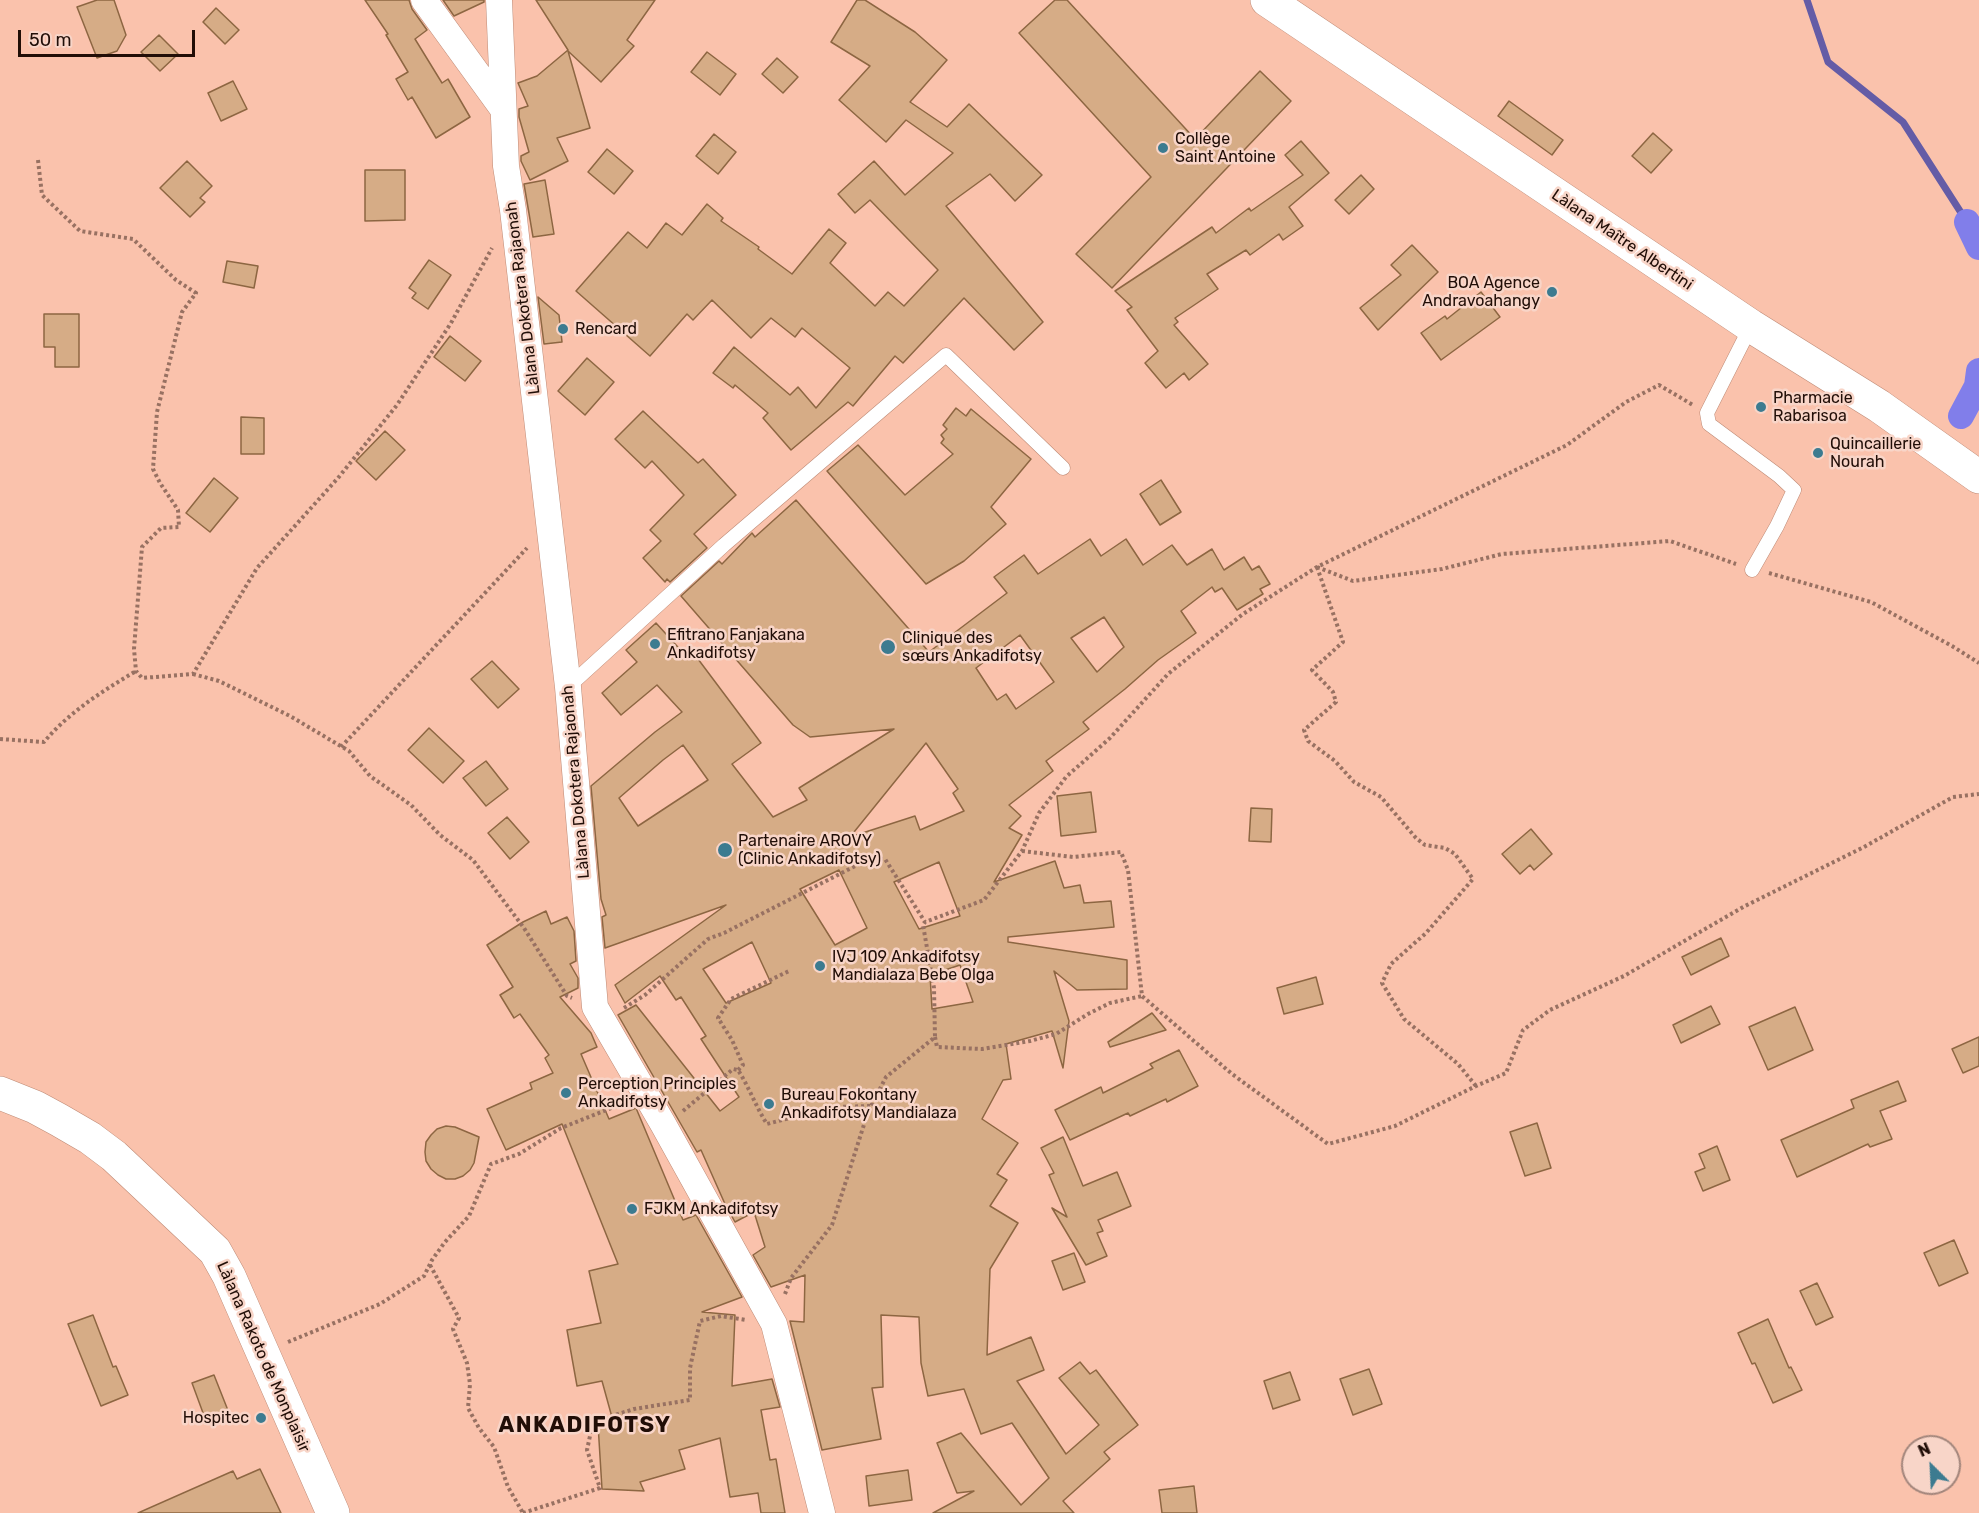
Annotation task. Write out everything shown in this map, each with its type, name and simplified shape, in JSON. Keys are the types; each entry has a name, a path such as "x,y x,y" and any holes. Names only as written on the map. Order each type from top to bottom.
{"main road":[{"name":"Làlana Maître Albertini","path":"1267,0 1751,326 1879,406 1979,477"},
{"name":"Làlana Rakoto de Monplaisir","path":"0,1093 35,1107 98,1144 114,1156 215,1251 229,1276 333,1513"}],"street":[{"path":"424,0 503,109"},
{"name":"Làlana Dokotera Rajaonah","path":"499,0 506,166 568,687 599,1014 774,1324 822,1513"}],"lane":[{"path":"1751,326 1707,413 1709,424 1779,476 1794,490 1752,570"},
{"path":"568,687 723,545 946,356 1062,468"}],"path":[{"path":"38,160 42,195 80,231 133,238 176,280 196,293 182,312 157,412 153,469 178,510 179,527 161,528 142,547 134,649 136,670 142,678 193,674 219,681 290,716 350,751 370,776 411,805 440,835 473,860 524,928 567,996 599,1014 645,995 708,939 871,858 885,859 925,922"},
{"path":"193,674 256,568 338,478 397,405 451,323 513,210"},
{"path":"925,922 984,900 1022,851 1040,813 1066,777 1110,738 1168,674 1243,614 1317,567 1567,445 1626,402 1659,385 1707,413"},
{"path":"341,747 549,524"},
{"path":"1317,567 1353,581 1442,569 1502,554 1670,541 1752,570 1774,574 1871,602 1979,663"},
{"path":"1317,567 1343,642 1312,670 1333,693 1336,702 1304,730 1308,741 1335,760 1354,782 1382,797 1416,838 1425,845 1445,848 1455,854 1473,879 1426,933 1391,964 1382,983 1404,1019 1458,1064 1476,1086"},
{"path":"0,739 44,742 58,725 95,696 136,670"},
{"path":"1022,851 1073,857 1121,852 1128,870 1142,996 1232,1074 1328,1144 1395,1126 1506,1073 1523,1030 1550,1010 1624,976 1745,906 1864,847 1953,798 1979,794"},
{"path":"925,922 923,925 924,940 934,988 937,1047 982,1049 1030,1041 1056,1034 1088,1014 1110,1004 1142,996"},
{"path":"663,1124 687,1108 733,1069 738,1070 743,1065 718,1018 731,999 789,971"},
{"path":"429,1265 459,1318 453,1329 467,1363 470,1384 468,1408 479,1428 494,1447 508,1487 523,1513 600,1488 587,1450 593,1422 634,1409 690,1400 690,1368 700,1321 721,1316 774,1324 791,1278 832,1225 871,1106 886,1077 935,1037"},
{"path":"738,1070 767,1124 832,1107 871,1106"},
{"path":"262,1352 380,1304 424,1276 445,1242 469,1216 491,1164 519,1154 561,1128 615,1108 645,1092"}],"building":[{"path":"97,0 114,0 126,35 117,51 97,58 77,7"},
{"path":"365,0 409,0 412,9 427,30 415,39 442,83 448,79 470,117 436,138 412,97 408,100 396,79 408,72 386,35 388,34"},
{"path":"443,0 484,0 484,2 454,16"},
{"path":"536,0 655,0 627,40 634,46 601,82 568,51 590,128 557,138 568,161 530,180 521,161 521,156 529,152 519,117 519,109 528,106 518,83 537,76 568,50"},
{"path":"857,0 865,0 915,32 947,60 910,102 947,127 969,104 1042,175 1015,201 990,174 946,206 1043,322 1014,350 964,298 903,363 895,356 853,406 848,402 791,450 763,418 768,413 735,385 733,388 713,373 734,347 790,395 798,387 816,408 850,368 802,328 795,337 771,318 751,338 712,300 693,320 687,314 650,356 576,291 628,232 647,248 666,223 682,235 707,204 723,218 721,221 759,247 758,249 792,274 829,229 846,243 830,263 875,306 888,292 904,306 938,270 870,200 855,213 838,194 874,161 905,195 953,153 906,120 886,142 839,100 870,66 831,42"},
{"path":"1055,0 1067,0 1195,139 1260,71 1291,101 1112,288 1076,254 1151,177 1019,33"},
{"path":"216,8 239,30 225,44 203,22"},
{"path":"159,35 178,54 160,71 141,52"},
{"path":"707,52 736,74 720,95 691,72"},
{"path":"777,58 798,77 783,93 762,74"},
{"path":"233,81 247,109 221,121 208,93"},
{"path":"1509,101 1563,140 1552,155 1498,116"},
{"path":"1653,133 1672,150 1651,173 1632,156"},
{"path":"714,134 736,152 718,174 696,156"},
{"path":"1301,141 1329,173 1289,207 1303,226 1283,240 1279,234 1250,255 1246,250 1207,274 1218,289 1175,318 1178,322 1174,325 1208,364 1189,380 1184,373 1166,388 1145,363 1158,351 1127,310 1132,307 1115,291 1212,227 1216,233 1249,208 1251,211 1303,175 1285,155"},
{"path":"607,149 633,171 614,194 588,172"},
{"path":"187,161 212,186 200,198 205,202 190,217 160,188"},
{"path":"365,170 405,170 405,220 365,221"},
{"path":"1361,175 1374,189 1349,214 1335,200"},
{"path":"545,180 554,234 533,237 524,184"},
{"path":"1412,245 1438,272 1378,330 1360,308 1401,275 1391,265"},
{"path":"429,260 451,275 428,309 412,298 416,293 409,288"},
{"path":"227,261 258,266 254,288 223,282"},
{"path":"1481,292 1500,317 1441,360 1421,333 1445,316 1447,319"},
{"path":"538,297 559,315 562,342 544,344"},
{"path":"44,314 79,314 79,367 55,367 55,347 44,347"},
{"path":"450,336 481,361 465,381 434,357"},
{"path":"587,358 614,382 585,415 558,391"},
{"path":"956,408 966,416 971,409 1031,459 991,507 1006,524 964,561 926,584 827,471 858,445 905,495 953,454 941,443 944,439 941,435 947,429 943,425"},
{"path":"643,411 698,463 703,459 736,495 694,534 707,548 670,582 667,579 665,582 643,558 661,541 650,530 684,495 652,461 645,468 615,439"},
{"path":"241,417 264,418 264,454 241,454"},
{"path":"385,431 405,450 376,480 356,461"},
{"path":"214,478 238,498 210,532 186,513"},
{"path":"1161,480 1181,512 1160,525 1140,494"},
{"path":"796,500 929,652 1007,593 994,577 1024,555 1038,574 1090,539 1101,556 1126,539 1143,565 1172,545 1187,565 1212,549 1224,570 1244,557 1252,570 1259,566 1270,584 1260,589 1263,594 1237,610 1222,588 1215,592 1212,587 1181,611 1196,633 1158,660 1083,722 1089,729 1046,761 1053,771 1009,805 1021,816 1009,828 1022,835 994,882 1055,861 1064,888 1080,885 1084,903 1111,901 1114,927 1008,937 1008,942 1127,960 1127,989 1077,990 1054,971 1069,1021 1063,1068 1052,1031 1006,1044 1011,1079 1003,1080 982,1119 1018,1143 997,1174 1007,1180 990,1206 1018,1223 990,1269 987,1355 1031,1337 1044,1370 1017,1381 1066,1454 1099,1425 1059,1378 1080,1362 1090,1374 1096,1370 1138,1425 1104,1452 1110,1459 1063,1501 1074,1513 933,1513 974,1491 957,1493 937,1443 961,1433 1021,1505 1049,1478 1012,1423 981,1434 964,1389 928,1396 921,1363 919,1317 881,1315 883,1387 872,1388 881,1439 822,1450 790,1321 804,1322 805,1275 771,1287 753,1255 765,1247 754,1212 735,1222 701,1150 697,1152 618,1015 636,1005 720,1111 739,1097 701,1039 706,1036 681,997 676,1000 660,976 625,1003 615,985 726,905 605,948 602,917 606,915 601,899 591,786 682,712 657,685 621,715 602,693 637,662 626,650 656,623 686,656 692,651 761,743 732,764 773,817 807,800 799,788 894,729 810,737 793,725 681,596 719,561 722,564 752,533 755,537","holes":["1104,617 1124,647 1097,672 1071,638","1020,635 1054,682 1016,709 1006,694 997,700 976,668","926,743 958,789 953,793 964,811 920,830 915,816 850,837","683,745 708,780 638,826 619,798","939,862 960,916 919,929 894,882","839,870 867,928 835,945 800,889","752,942 771,983 726,1003 703,969","960,965 973,1002 932,1009 930,975"]},
{"path":"492,661 519,689 498,708 471,679"},
{"path":"429,728 464,761 443,783 408,750"},
{"path":"486,761 508,789 486,806 463,778"},
{"path":"1091,792 1096,832 1061,836 1057,796"},
{"path":"1251,808 1272,809 1271,842 1249,841"},
{"path":"507,817 529,842 510,859 488,833"},
{"path":"1531,829 1552,854 1534,870 1530,865 1520,874 1502,854"},
{"path":"546,911 551,924 567,917 574,931 576,961 570,964 578,978 578,988 560,997 591,1033 597,1047 581,1054 609,1119 636,1108 683,1220 696,1215 742,1297 702,1312 735,1315 732,1386 772,1379 780,1407 761,1410 770,1460 776,1459 785,1513 761,1513 758,1493 730,1497 720,1438 679,1450 685,1469 640,1482 644,1491 602,1489 598,1424 613,1421 602,1381 577,1386 567,1330 601,1323 589,1271 618,1264 562,1124 506,1150 487,1109 532,1089 530,1083 553,1073 545,1058 549,1055 520,1014 514,1018 500,995 513,987 487,945 523,922"},
{"path":"1721,938 1729,956 1691,975 1682,957"},
{"path":"1316,977 1323,1004 1284,1014 1277,988"},
{"path":"1711,1006 1720,1024 1681,1043 1673,1025"},
{"path":"1795,1007 1813,1050 1768,1070 1749,1027"},
{"path":"1152,1013 1166,1030 1110,1047 1108,1042"},
{"path":"1979,1037 1979,1066 1963,1073 1952,1049"},
{"path":"1179,1050 1198,1086 1167,1102 1166,1099 1130,1116 1128,1113 1070,1140 1055,1110 1101,1087 1103,1093 1153,1068 1150,1064"},
{"path":"1898,1081 1906,1101 1880,1111 1892,1139 1870,1147 1868,1144 1797,1177 1781,1140 1854,1108 1851,1100"},
{"path":"1537,1123 1551,1168 1525,1176 1510,1132"},
{"path":"446,1126 455,1127 479,1137 474,1163 470,1170 455,1179 446,1179 438,1175 426,1161 426,1142 437,1129"},
{"path":"1063,1137 1083,1186 1117,1172 1131,1206 1098,1220 1103,1231 1097,1233 1107,1256 1086,1265 1052,1208 1067,1217 1049,1175 1054,1173 1041,1148"},
{"path":"1717,1146 1730,1180 1703,1191 1695,1172 1705,1168 1699,1154"},
{"path":"1954,1240 1968,1273 1939,1286 1924,1253"},
{"path":"1074,1253 1085,1282 1063,1290 1052,1261"},
{"path":"1817,1283 1833,1317 1816,1325 1800,1291"},
{"path":"93,1315 113,1367 116,1366 128,1395 101,1406 68,1324"},
{"path":"1768,1319 1789,1368 1791,1367 1802,1390 1773,1403 1738,1333"},
{"path":"1369,1369 1382,1404 1353,1415 1340,1379"},
{"path":"1290,1372 1300,1400 1273,1409 1264,1381"},
{"path":"214,1375 229,1413 206,1421 192,1383"},
{"path":"260,1469 281,1513 138,1513 233,1471 237,1479"},
{"path":"908,1470 912,1500 869,1506 866,1476"},
{"path":"1194,1486 1197,1513 1162,1513 1159,1490"}],"waterway":[{"path":"1807,0 1828,62 1903,122 1967,222"},
{"path":"1967,222 1979,247"},
{"path":"1961,416 1977,386 1979,371"}],"place":[{"name":"Collège Saint Antoine","path":"1163,148"},
{"name":"BOA Agence Andravoahangy","path":"1552,292"},
{"name":"Rencard","path":"563,329"},
{"name":"Pharmacie Rabarisoa","path":"1761,407"},
{"name":"Quincaillerie Nourah","path":"1818,453"},
{"name":"Efitrano Fanjakana Ankadifotsy","path":"655,644"},
{"name":"Clinique des sœurs Ankadifotsy","path":"888,647"},
{"name":"Partenaire AROVY (Clinic Ankadifotsy)","path":"725,850"},
{"name":"IVJ 109 Ankadifotsy Mandialaza Bebe Olga","path":"820,966"},
{"name":"Perception Principles Ankadifotsy","path":"566,1093"},
{"name":"Bureau Fokontany Ankadifotsy Mandialaza","path":"769,1104"},
{"name":"FJKM Ankadifotsy","path":"632,1209"},
{"name":"Hospitec","path":"261,1418"}],"district":[{"name":"ANKADIFOTSY","path":"585,1426"}]}
